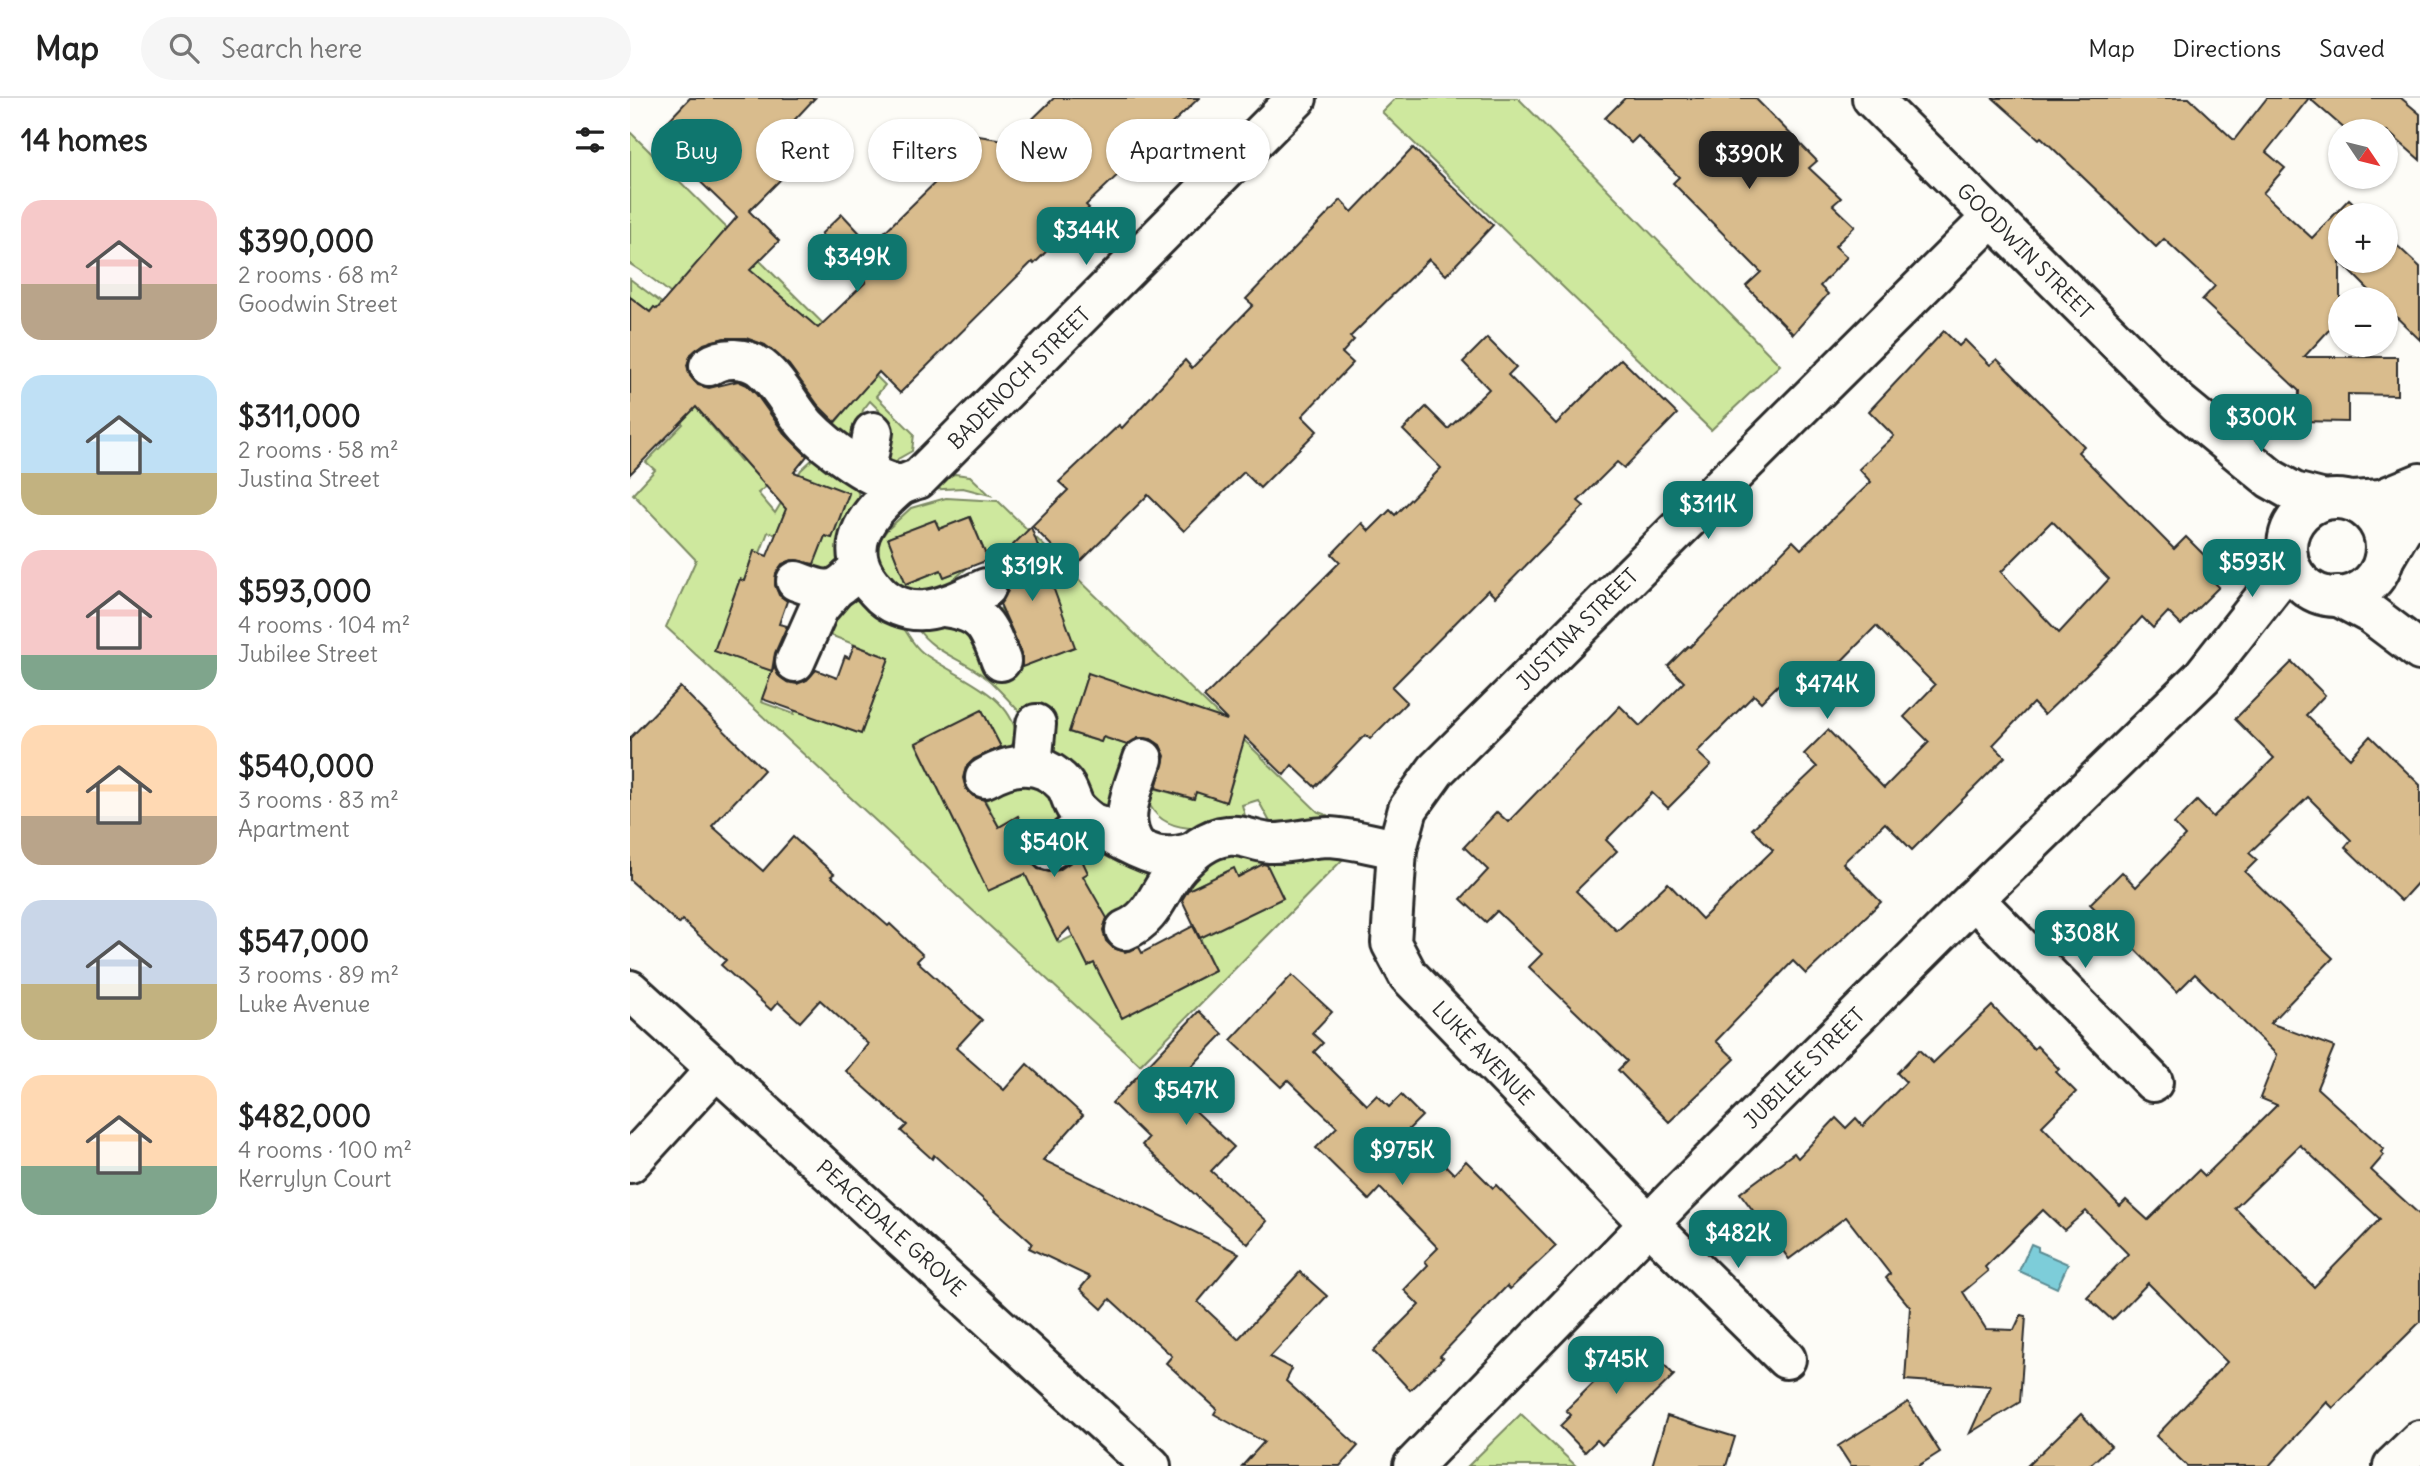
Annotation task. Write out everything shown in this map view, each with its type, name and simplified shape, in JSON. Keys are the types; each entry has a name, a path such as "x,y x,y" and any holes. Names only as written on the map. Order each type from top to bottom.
{"street":[{"name":"BADENOCH STREET","path":"846,574 863,528 876,509 910,482 1297,98"},
{"name":"GOODWIN STREET","path":"1872,98 2179,404 2238,474 2283,519 2289,545"},
{"name":"JUSTINA STREET","path":"1397,849 1408,809 1436,770 1991,218"},
{"path":"709,366 715,362 739,358 767,359 799,435 828,445 885,481 910,482"},
{"name":"GOODWIN STREET","path":"2179,404 2271,479 2294,492 2339,500"},
{"path":"866,471 873,432"},
{"path":"2420,483 2381,499 2339,500 2304,510 2289,545 2291,566 2300,581 2315,592 2348,596 2364,589 2404,525 2420,513"},
{"path":"2339,500 2373,514 2382,529 2386,545 2383,562 2386,582 2420,631"},
{"name":"JUBILEE STREET","path":"2202,677 2286,568 2289,545"},
{"path":"796,581 821,590 846,574 860,572 882,597 906,609 923,611 943,607 986,588"},
{"path":"795,662 819,608 846,574"},
{"path":"2334,596 2371,614 2420,652"},
{"name":"JUBILEE STREET","path":"1413,1466 1648,1224 1974,899 2202,677 2290,608 2303,601 2334,596"},
{"path":"943,607 973,613 984,621 1001,661"},
{"path":"1036,724 1032,755 1039,767 1063,783 1076,807 1099,825 1137,847 1175,857 1192,852"},
{"path":"1137,847 1129,838 1126,824 1128,806 1143,759"},
{"path":"985,778 1004,767 1039,767"},
{"path":"1250,808 1267,835 1280,843"},
{"path":"1049,850 1087,824 1099,825"},
{"path":"1125,930 1149,914 1159,900 1165,884 1192,852 1206,842 1228,836 1280,843 1326,837 1397,849"},
{"name":"LUKE AVENUE","path":"1397,849 1391,943 1408,975 1648,1224 1786,1359"},
{"path":"1974,899 2153,1082"},
{"name":"PEACEDALE GROVE","path":"630,990 1152,1466"},
{"path":"630,1163 717,1068"},
{"path":"2393,1466 2420,1440"}],"green space":[{"path":"1396,98 1518,98 1780,365 1711,430 1382,112"},
{"path":"630,132 651,153 651,182 680,182 885,385 876,396 914,434 912,451 898,459 894,471 881,458 891,422 870,401 863,410 853,448 832,427 852,402 812,323 716,242 689,287 753,340 743,346 724,349 680,302 630,264"},
{"path":"630,279 683,319 712,352 688,366 685,362 701,341 654,307 650,312 630,297"},
{"path":"630,348 694,405 741,461 743,460 767,486 758,493 775,513 801,470 816,456 855,484 860,499 845,546 836,562 828,570 811,571 825,536 832,538 849,494 805,477 786,509 776,534 768,532 760,553 754,551 744,581 740,580 715,651 772,671 761,702 794,714 795,710 861,734 889,658 830,635 824,627 845,597 852,598 876,606 891,615 922,652 992,696 1012,720 1017,736 1009,750 974,768 973,764 1002,749 982,710 916,744 988,890 1034,870 1039,904 1059,943 1073,936 1088,966 1122,949 1095,965 1122,1018 1215,970 1200,938 1283,898 1266,863 1238,877 1233,869 1179,894 1207,854 1350,852 1140,1065 666,627 696,560 633,494 655,470 646,462 683,424 630,369"},
{"path":"955,474 970,476 990,495 963,488 924,490 940,479"},
{"path":"946,498 998,501 1318,812 1344,821 1278,829 1270,822 1258,800 1242,805 1247,823 1191,828 1165,821 1155,813 1148,801 1153,788 1193,799 1196,792 1226,802 1238,763 1171,739 1088,673 1069,732 1101,742 1103,737 1131,746 1110,806 1099,811 1034,728 1006,697 973,668 942,651 917,628 996,613 1001,608 1011,635 1018,668 1074,647 1022,545 987,558 970,517 939,529 935,520 888,538 906,584 941,570 944,577 967,568 940,591 889,592 873,550 887,530 911,508"},
{"path":"1019,782 1043,783 1065,815 1036,851 1018,817 999,827 985,800"},
{"path":"1082,838 1149,871 1147,891 1109,922 1107,920 1100,923 1078,878 1088,873 1073,842"},
{"path":"1521,1414 1576,1466 1468,1466"}],"water":[{"path":"2031,1244 2038,1247 2038,1251 2068,1264 2057,1288 2019,1271"}],"building":[{"path":"690,98 815,98 795,119 756,119 756,182 778,182 749,211 779,241 750,270 818,328 866,282 821,234 842,214 871,245 936,182 982,182 982,137 996,139 996,182 1092,182 1092,119 1033,119 1054,98 1199,98 1177,119 1106,119 1106,182 1110,182 1086,205 1089,208 1034,264 1032,262 900,393 879,372 835,422 818,405 789,365 765,345 746,338 724,338 704,344 691,354 687,365 690,376 698,385 709,388 738,381 756,394 784,433 807,456 794,472 849,493 832,538 825,536 814,564 792,560 782,564 776,573 775,585 779,595 787,601 779,624 787,626 775,653 772,671 714,651 740,579 744,581 754,551 767,556 786,509 696,407 630,474 630,297 650,312 654,307 657,309 737,217 701,182 742,182 742,119 670,119"},
{"path":"1625,98 1755,98 1817,161 1809,168 1841,198 1833,205 1855,226 1835,246 1847,257 1820,286 1828,294 1793,334 1746,286 1761,272 1673,183 1679,177 1638,136 1631,143 1605,118"},
{"path":"1993,98 2189,98 2234,140 2267,98 2309,98 2266,152 2285,168 2263,193 2312,238 2328,221 2328,273 2340,273 2340,287 2328,287 2328,331 2304,357 2397,357 2397,395 2348,394 2348,422 2298,421 2299,391 2202,300 2215,286 2164,239 2156,247 2041,137 2039,139"},
{"path":"2309,98 2401,98 2420,114 2420,160 2398,141 2398,119 2333,119"},
{"path":"1413,148 1493,225 1446,275 1429,259 1350,337 1354,340 1342,353 1353,363 1302,416 1317,431 1260,488 1244,472 1184,531 1148,495 1074,568 1032,526 1068,490 1059,482 1119,425 1122,428 1185,360 1192,368 1253,305 1246,299 1341,200 1352,212"},
{"path":"2398,246 2420,267 2420,340 2398,319 2398,287 2366,287 2352,273 2398,273"},
{"path":"1944,331 1959,346 1965,340 1990,365 1997,359 2084,446 2078,452 2174,549 2186,537 2215,566 2206,574 2219,587 2181,625 2168,612 2153,628 2142,617 2115,647 2044,715 2033,703 1993,745 2005,757 1912,850 1885,823 1843,863 1881,902 1806,974 1793,961 1716,1041 1735,1059 1669,1122 1618,1070 1627,1061 1529,967 1542,954 1497,911 1486,922 1461,899 1488,870 1464,847 1497,812 1508,822 1620,706 1640,726 1684,682 1668,666 1690,647 1793,541 1801,549 1871,482 1859,469 1894,436 1869,411","holes":["2052,521 2109,579 2059,633 2001,572","1876,626 1935,685 1904,717 1929,742 1884,788 1828,730 1804,754 1817,767 1752,829 1773,850 1702,919 1668,883 1617,931 1576,891 1617,851 1606,840 1652,793 1668,808 1711,765 1697,752 1754,695 1761,702 1792,671 1812,691"]},
{"path":"1487,338 1516,367 1508,375 1556,424 1621,359 1677,414 1624,468 1617,462 1578,501 1584,506 1495,597 1488,590 1392,687 1407,702 1370,739 1365,735 1315,787 1292,765 1284,775 1245,737 1226,802 1196,792 1194,799 1156,788 1165,756 1160,745 1151,739 1138,738 1127,745 1103,737 1101,742 1069,732 1088,673 1227,720 1204,697 1340,562 1332,554 1362,523 1369,531 1390,510 1395,515 1441,468 1403,430 1426,407 1448,429 1489,389 1463,362"},
{"path":"970,517 988,560 944,577 941,570 906,584 888,538 935,520 939,529"},
{"path":"1031,527 1075,647 1022,667 1022,653 1000,604 1008,591 1006,580 999,571 991,567"},
{"path":"854,645 889,658 861,734 762,699 774,666 778,675 787,682 797,684 807,680 816,670 837,678 845,656 849,658"},
{"path":"2292,662 2325,695 2306,715 2350,758 2370,736 2420,785 2420,880 2401,901 2345,847 2351,840 2308,797 2249,853 2257,860 2245,872 2333,958 2270,1023 2334,1047 2317,1088 2384,1149 2381,1152 2384,1155 2371,1170 2420,1215 2420,1322 2333,1408 2327,1402 2269,1466 2187,1466 2156,1436 2227,1362 2148,1283 2112,1320 2087,1297 2128,1254 2086,1211 2064,1230 2043,1210 1985,1267 1988,1271 1963,1292 1986,1329 2014,1330 2021,1315 2026,1316 2020,1402 1970,1433 1991,1386 1905,1380 1910,1307 1886,1278 1890,1274 1846,1217 1789,1259 1740,1193 1794,1153 1798,1158 1836,1118 1846,1128 1856,1118 1863,1126 1906,1082 1897,1073 1919,1050 1933,1063 1992,1006 2034,1049 2037,1046 2059,1069 2056,1072 2076,1092 2042,1126 2120,1206 2126,1200 2148,1220 2199,1170 2205,1176 2277,1105 2260,1098 2277,1055 2195,974 2177,992 2090,904 2122,872 2136,887 2185,836 2174,824 2197,801 2213,817 2274,758 2235,719","holes":["2300,1145 2380,1219 2314,1287 2235,1208"]},
{"path":"680,687 764,770 712,826 763,871 793,837 834,874 831,876 923,955 917,961 982,1020 956,1048 1004,1090 1027,1064 1083,1115 1043,1160 1239,1253 1198,1302 1238,1339 1300,1272 1327,1296 1270,1357 1292,1369 1286,1381 1358,1446 1340,1466 1242,1466 1264,1442 1214,1414 1217,1409 1166,1363 1172,1356 1110,1299 1102,1309 1080,1289 1090,1277 1029,1248 1032,1243 934,1155 932,1159 901,1131 907,1125 846,1071 868,1044 820,1000 800,1022 778,1002 771,1010 721,965 726,960 682,920 679,924 630,880 630,738"},
{"path":"982,710 1001,747 974,759 966,767 963,778 966,789 973,796 984,800 999,827 1018,816 1030,839 1027,850 1029,860 1038,869 1049,872 1059,870 1080,856 1088,873 1083,876 1107,918 1103,930 1106,941 1113,948 1125,952 1139,947 1142,953 1193,926 1215,970 1122,1018 1094,963 1088,966 1069,928 1057,940 1025,874 988,891 916,743"},
{"path":"1263,864 1267,865 1283,898 1200,938 1182,900 1188,890 1234,868 1238,877"},
{"path":"1292,975 1332,1012 1312,1033 1323,1043 1314,1052 1367,1105 1377,1095 1389,1107 1401,1095 1422,1116 1409,1129 1454,1174 1466,1161 1493,1188 1496,1185 1556,1246 1510,1289 1507,1286 1440,1356 1443,1358 1410,1390 1373,1351 1419,1305 1404,1290 1428,1265 1425,1261 1438,1248 1380,1188 1369,1200 1316,1148 1337,1127 1288,1080 1281,1087 1231,1040"},
{"path":"1199,1011 1223,1034 1171,1088 1234,1147 1211,1171 1267,1221 1248,1244 1142,1145 1148,1138 1112,1103"},
{"path":"1639,1338 1674,1375 1602,1445 1597,1440 1585,1452 1560,1426 1571,1415 1566,1410"},
{"path":"1908,1402 1940,1452 1918,1466 1851,1466 1838,1446"},
{"path":"2081,1414 2111,1446 2089,1466 2027,1466"},
{"path":"1667,1416 1735,1437 1726,1466 1652,1466"}]}
